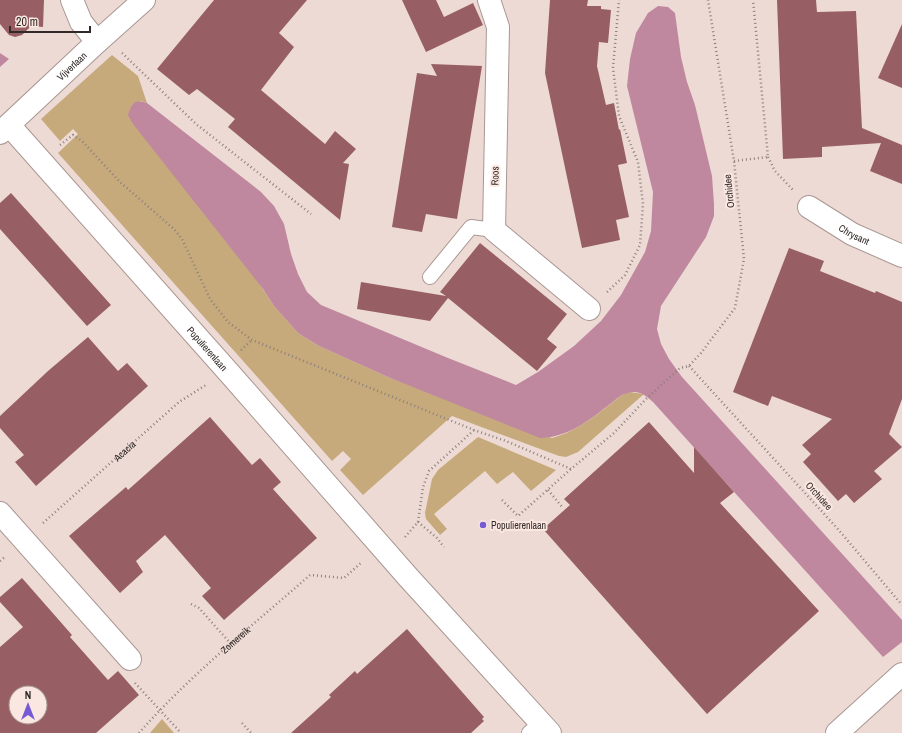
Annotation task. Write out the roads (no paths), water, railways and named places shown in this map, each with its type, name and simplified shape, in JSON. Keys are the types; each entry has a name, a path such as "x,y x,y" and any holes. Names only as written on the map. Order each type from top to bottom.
{"street":[{"path":"72,0 80,22 100,39"},
{"name":"Vijverlaan","path":"4,129 144,0"},
{"name":"Roos","path":"489,0 498,27 494,230"},
{"name":"Populierenlaan","path":"4,129 231,375 391,556 540,730"},
{"name":"Chrysant","path":"809,207 852,234 902,256"},
{"path":"494,230 589,309"},
{"path":"0,513 130,659"},
{"path":"837,733 902,674"}],"lane":[{"path":"430,276 471,227 494,230"}],"place":[{"name":"Populierenlaan","path":"483,525"}]}
